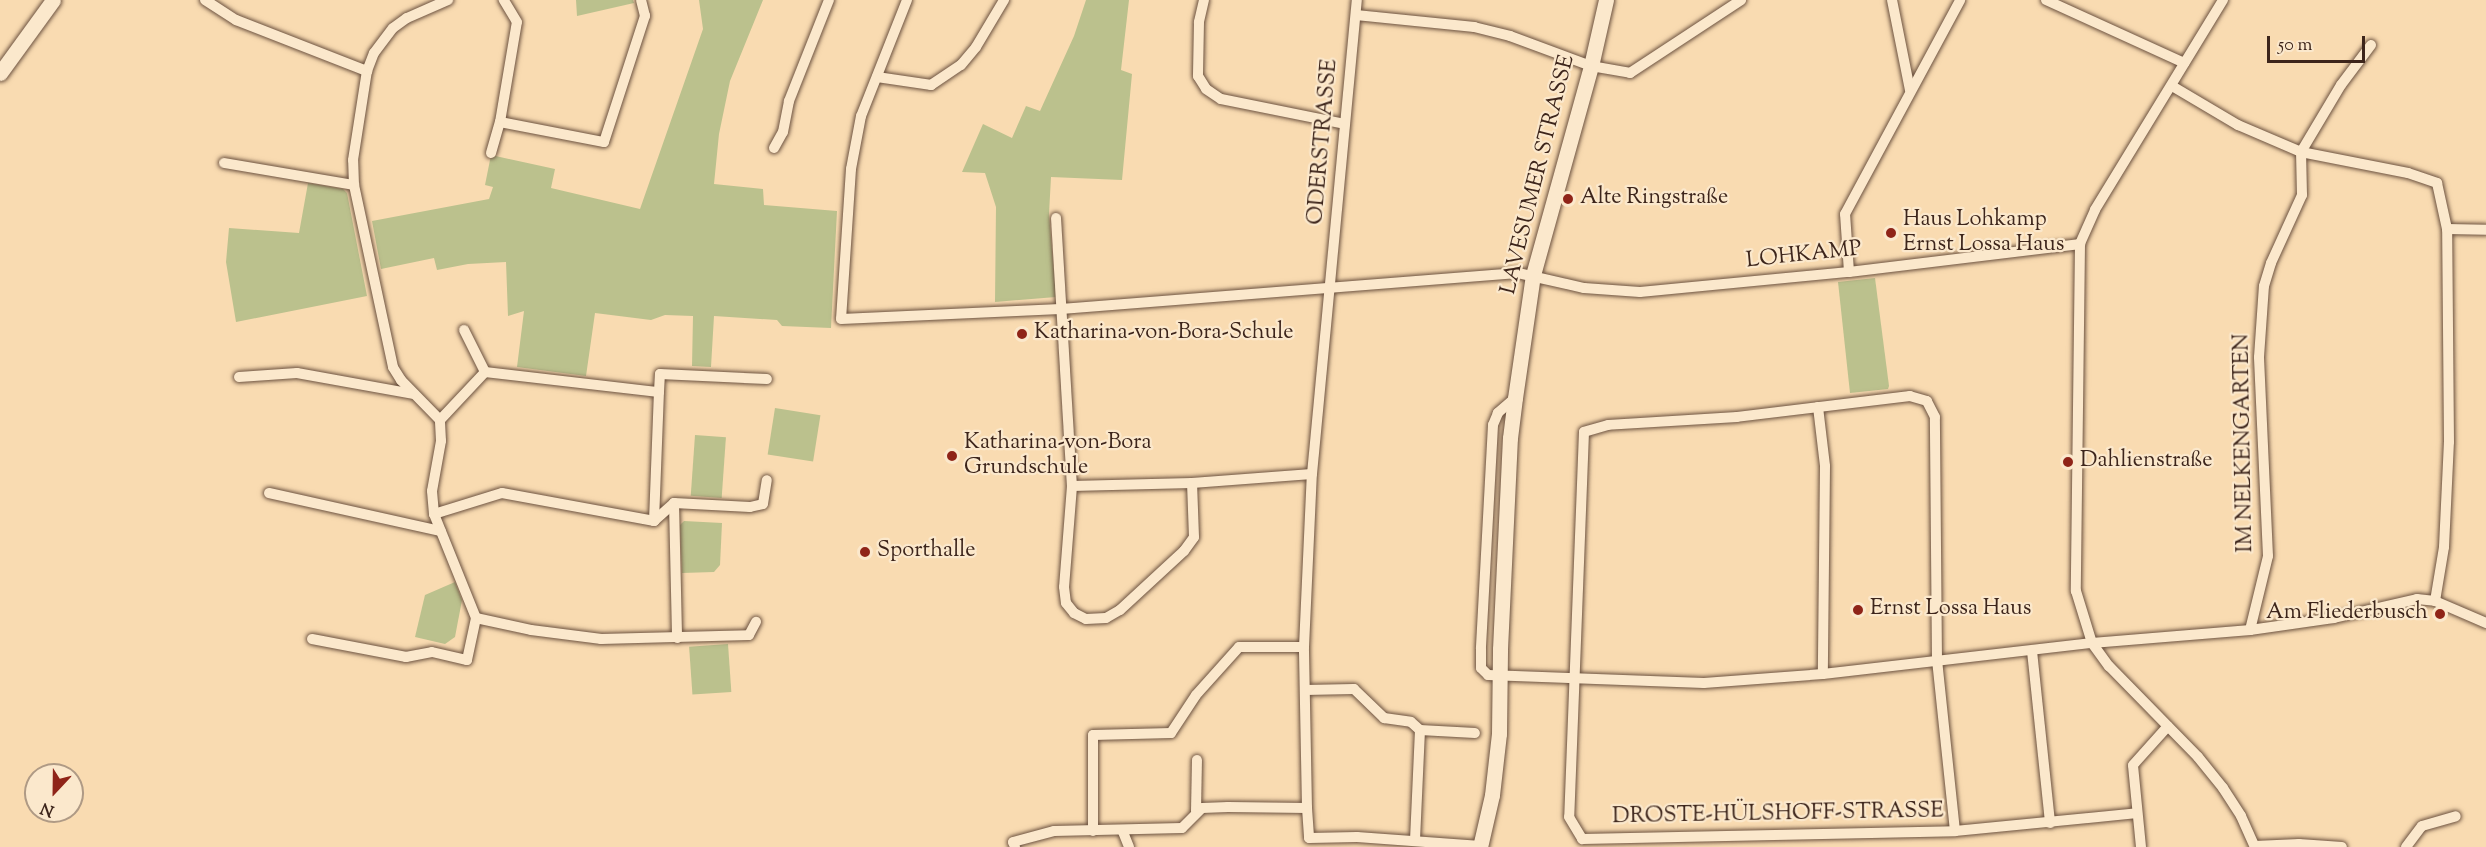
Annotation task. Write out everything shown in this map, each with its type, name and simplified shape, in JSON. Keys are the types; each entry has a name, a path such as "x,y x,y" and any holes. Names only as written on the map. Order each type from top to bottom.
{"street":[{"path":"0,72 53,0"},
{"path":"205,0 236,20 367,71"},
{"path":"312,639 406,657 432,652 467,660 476,618 434,514 432,491 441,441 440,420 414,394 393,367 354,185 353,160 367,71 374,53 393,28 406,18 448,0"},
{"path":"491,153 500,122 517,22 504,0"},
{"path":"500,122 604,142 645,16 641,0"},
{"path":"774,148 783,132 789,101 829,0"},
{"path":"907,0 861,116 851,169 841,319 1060,309 1518,273 1533,275"},
{"path":"877,77 931,85 961,65 1004,0"},
{"path":"1204,0 1198,22 1198,76 1206,89 1221,99 1345,124"},
{"name":"ODERSTRASSE","path":"1309,843 1304,646 1312,474 1357,0"},
{"name":"LAVESUMER STRASSE","path":"1480,847 1495,776 1510,438 1533,275 1591,66 1606,0"},
{"path":"1356,15 1474,27 1510,36 1591,66 1630,73 1741,0"},
{"path":"1892,0 1910,90"},
{"path":"1849,272 1845,214 1960,0"},
{"path":"2046,0 2184,63"},
{"path":"2223,0 2095,210 2080,244 2076,591 2092,643 2109,666 2168,726 2223,788 2241,816 2255,847 2299,844 2342,847"},
{"path":"2301,152 2341,85 2372,45"},
{"path":"2172,86 2238,126 2301,152 2408,173 2437,183 2447,229 2449,442 2444,547 2435,602"},
{"name":"IM NELKENGARTEN","path":"2250,630 2268,556 2259,357 2264,286 2302,195 2301,152"},
{"path":"224,163 354,185"},
{"path":"1056,218 1072,486 1064,587 1066,603 1074,613 1086,619 1106,618 1120,610 1184,551 1194,537 1192,483"},
{"path":"2447,229 2486,230"},
{"name":"LOHKAMP","path":"1533,275 1584,288 1640,292 1849,272 2080,244"},
{"path":"464,330 485,372"},
{"path":"440,420 485,372"},
{"path":"485,372 659,392"},
{"path":"239,377 297,373 414,394"},
{"path":"654,521 660,374 768,379"},
{"path":"1575,680 1584,432 1608,425 1737,417 1910,396 1927,401 1934,410 1937,661 1955,831"},
{"path":"1818,407 1825,466 1823,674"},
{"path":"1072,486 1192,483 1312,474"},
{"path":"654,521 674,503 750,507 763,504 767,480"},
{"path":"269,493 441,531"},
{"path":"434,514 502,493 654,521"},
{"path":"674,503 677,638"},
{"path":"1500,676 1704,683 1823,674 2092,643 2250,630 2334,618 2417,599 2435,602 2486,623"},
{"path":"476,618 531,630 601,639 749,635 756,622"},
{"path":"1093,831 1093,735 1171,733 1196,695 1239,647 1304,646"},
{"path":"2032,651 2050,823"},
{"name":"DROSTE-HÜLSHOFF-STRASSE","path":"1575,680 1569,817 1582,839 1955,831 2137,813"},
{"path":"1305,690 1354,689 1384,718 1411,722 1420,730 1475,733"},
{"path":"2142,847 2133,765 2168,726"},
{"path":"1415,840 1420,730"},
{"path":"1196,811 1197,760"},
{"path":"1015,847 1013,842 1054,831 1123,832 1182,828 1196,811 1202,808 1307,807"},
{"path":"2406,847 2422,826 2456,816"},
{"path":"1123,832 1129,847"},
{"path":"1309,843 1357,837 1480,847"}],"green space":[{"path":"576,0 633,0 634,3 577,16"},
{"path":"699,0 763,0 730,81 719,134 714,184 763,189 764,205 837,211 831,328 782,326 777,320 714,316 711,367 692,366 693,316 665,315 651,320 595,313 586,376 517,367 524,311 508,316 506,262 468,264 437,270 434,258 381,269 372,221 489,199 493,187 485,185 491,155 555,169 551,188 640,209 703,29"},
{"path":"1086,0 1129,0 1121,70 1132,74 1122,180 1051,177 1049,214 1056,297 995,302 996,207 985,173 962,172 983,124 1012,138 1026,106 1040,111 1074,36"},
{"path":"308,183 343,189 347,193 367,296 236,322 226,262 229,228 299,233"},
{"path":"1875,278 1889,386 1888,389 1850,393 1838,282"},
{"path":"775,408 820,415 813,462 768,454"},
{"path":"695,435 726,437 722,498 691,496"},
{"path":"684,521 722,523 720,565 714,572 682,573 680,525"},
{"path":"455,582 462,600 455,637 445,644 415,637 425,595"},
{"path":"728,644 731,692 692,695 689,647"}],"place":[{"name":"Alte Ringstraße","path":"1568,199"},
{"name":"Haus Lohkamp Ernst Lossa Haus","path":"1891,233"},
{"name":"Katharina-von-Bora-Schule","path":"1022,334"},
{"name":"Katharina-von-Bora Grundschule","path":"952,456"},
{"name":"Dahlienstraße","path":"2068,462"},
{"name":"Sporthalle","path":"865,552"},
{"name":"Ernst Lossa Haus","path":"1858,610"},
{"name":"Am Fliederbusch","path":"2440,614"}]}
